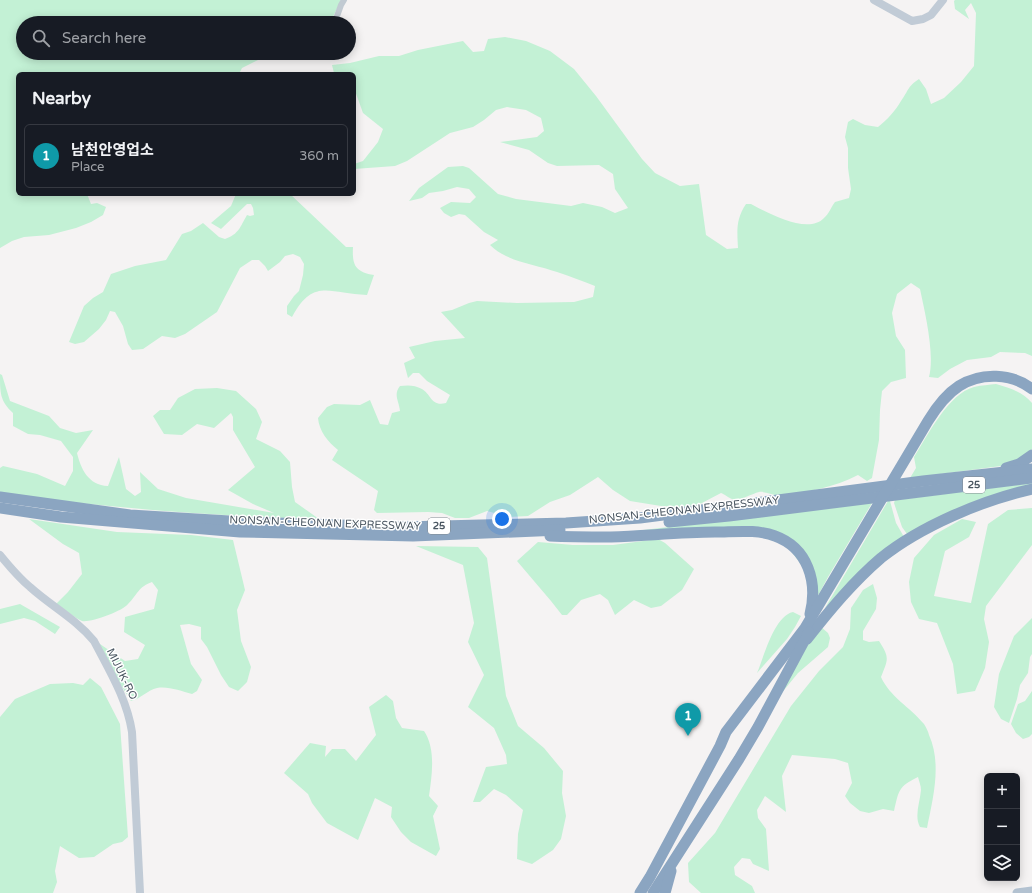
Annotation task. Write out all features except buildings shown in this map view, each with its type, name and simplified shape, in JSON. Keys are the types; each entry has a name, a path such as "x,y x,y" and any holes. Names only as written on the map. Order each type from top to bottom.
{"highway":[{"path":"640,893 720,746 726,732 805,628 928,421 944,399 965,383 977,378 990,376 1010,379 1022,383 1032,390"},
{"path":"653,893 739,759 802,645 944,406 964,389 987,382 996,381 1010,384 1025,390 1032,396"},
{"path":"960,477 1014,465 1024,461 1032,455"},
{"name":"NONSAN-CHEONAN EXPRESSWAY","path":"0,508 17,505 130,515 246,522 404,527 566,523 640,518 923,481 1032,469"},
{"name":"NONSAN-CHEONAN EXPRESSWAY","path":"0,497 17,505 61,517 240,532 413,536 487,534 637,525 729,516 1032,478"},
{"path":"802,645 844,594 892,550 948,518 989,501 1032,489"},
{"path":"487,534 585,537 679,533 753,532 774,536 786,541 796,549 805,560 810,570 813,597 805,628"},
{"path":"665,893 665,888 676,855"},
{"path":"644,893 650,877"}],"main road":[{"path":"1017,893 1032,891"}],"street":[{"path":"337,16 344,0"},
{"path":"874,0 912,21 923,19 931,14 942,0"},
{"name":"MIJUK-RO","path":"0,555 29,587 75,621 89,635 121,694 128,711 132,732 140,893"}],"green space":[{"path":"0,0 341,0 333,16 16,16 16,60 258,60 242,68 240,72 16,72 16,196 88,196 91,204 97,203 106,207 103,215 76,228 49,235 24,237 12,241 0,248"},
{"path":"1032,0 1032,356 1025,353 1000,352 991,357 967,360 950,369 938,378 929,377 931,357 927,321 920,289 911,283 897,294 892,313 896,336 905,350 906,378 891,382 882,391 879,440 872,478 867,481 858,475 830,486 790,494 777,495 759,492 735,499 721,493 700,504 681,507 661,506 630,501 613,490 598,477 570,495 550,502 528,516 509,517 487,511 469,518 455,518 442,513 428,512 377,513 374,510 378,491 332,460 338,450 325,436 320,427 318,418 327,407 334,404 360,405 370,400 380,424 388,425 392,413 400,411 397,392 400,386 409,385 417,387 425,391 434,402 441,404 446,403 450,395 427,381 419,373 413,373 408,378 404,363 415,358 409,347 435,341 465,338 441,312 452,310 477,301 517,303 574,302 593,297 595,286 549,269 513,259 497,251 490,245 498,240 484,232 465,215 459,214 451,217 444,213 440,208 451,202 470,203 476,197 469,189 457,187 429,193 422,198 409,201 419,188 448,167 463,166 469,168 498,194 516,199 571,206 583,203 602,207 615,213 628,208 615,189 613,174 599,165 557,166 548,163 529,150 500,142 537,137 544,131 541,118 526,110 507,107 496,110 473,127 450,133 407,161 395,166 356,169 356,163 363,161 378,142 383,129 363,113 356,94 356,72 334,72 332,65 350,63 379,56 399,56 418,50 463,41 473,52 484,51 488,39 505,37 526,41 550,51 574,69 596,96 642,159 655,173 680,186 699,184 706,235 727,249 738,248 738,225 740,215 746,204 751,204 788,221 808,224 817,223 824,218 835,202 849,198 851,189 848,168 848,148 845,137 848,122 853,119 865,125 878,127 891,115 910,87 919,79 926,89 931,104 944,98 961,82 974,66 976,13 971,3 965,10 969,19 955,9 954,1"},
{"path":"235,196 292,196 346,247 353,247 353,259 356,267 363,272 374,275 367,295 332,291 315,292 300,305 292,317 287,314 287,306 299,291 304,264 300,257 293,254 285,256 268,271 259,260 252,260 240,268 217,312 185,334 175,338 162,336 143,349 132,350 128,344 123,326 115,312 110,311 106,320 99,329 84,342 75,344 69,342 84,306 103,292 111,274 135,266 166,260 182,234 191,231 203,223 219,237 225,239 230,237 241,227 247,215 254,215 251,204 247,204 221,229 211,223 231,206"},
{"path":"0,374 2,375 10,401 49,416 60,428 76,433 93,430 77,453 86,475 95,483 108,486 119,457 126,489 135,496 141,492 140,472 158,489 186,498 274,513 253,504 228,490 255,467 233,430 233,417 231,413 214,428 197,424 182,435 164,434 153,416 160,410 170,410 178,398 195,389 217,388 236,391 256,409 262,422 256,439 280,451 290,462 295,502 319,519 239,516 159,510 80,503 0,493 0,468 3,466 37,474 65,486 73,471 73,457 61,441 40,435 28,434 13,426 13,413 5,405 2,396"},
{"path":"996,384 1020,393 1032,403 1032,449 1016,462 1001,466 910,478 916,468 914,457 947,406 965,391 974,387"},
{"path":"1032,483 1032,485 907,534 902,527 894,503 895,500"},
{"path":"888,501 890,501 896,523 904,537 825,608"},
{"path":"872,503 814,603 816,584 778,534 626,532"},
{"path":"1032,508 1032,545 986,606 984,619 989,642 985,668 975,691 957,694 953,664 937,623 919,619 911,602 909,582 914,558 934,535 962,519 976,522 969,537 945,551 934,596 971,603 988,524 1008,510"},
{"path":"29,519 117,532 191,535 233,540 245,590 237,610 241,641 251,667 247,682 238,691 229,687 201,639 201,627 189,624 180,625 191,664 202,680 197,691 192,694 170,688 157,688 131,701 107,666 97,642 125,661 138,659 145,645 124,632 125,617 154,609 158,590 152,582 144,586 125,607 120,610 92,620 79,620 56,604 68,592 82,574 79,553 63,544"},
{"path":"658,539 665,543 694,569 682,590 661,606 651,608 634,600 615,615 608,600 600,594 581,600 567,615 562,615 517,561 538,542 573,545 613,545"},
{"path":"416,546 478,547 487,558 506,696 518,726 544,748 563,771 562,793 566,816 561,839 553,850 532,864 517,859 518,834 523,810 506,795 494,789 480,802 473,802 486,767 507,764 506,755 494,728 468,707 484,675 468,642 474,623 463,565"},
{"path":"873,584 877,598 876,609 863,631 863,640 869,642 879,641 885,651 887,659 881,677 895,696 924,724 933,746 936,769 932,805 927,828 920,827 917,818 921,790 918,777 900,790 894,811 883,809 869,813 860,811 850,803 845,796 852,783 848,763 835,759 792,755 782,776 786,812 765,796 757,810 758,818 766,829 769,871 753,864 750,859 742,858 734,867 735,875 752,886 755,893 701,893 689,882 688,863 715,833 791,706 819,671 843,647 850,629 851,608 863,590"},
{"path":"20,604 60,627 55,634 35,621 24,618 0,624 0,609"},
{"path":"793,612 801,616 795,627 787,639 757,673 770,638 775,629 786,615"},
{"path":"1032,618 1032,654 1030,657 1028,673 1020,685 1009,723 1001,719 994,707 999,674 1014,636"},
{"path":"821,627 828,633 830,638 828,647 798,673 780,695 813,635"},
{"path":"90,678 101,687 120,724 128,837 122,842 113,844 94,857 79,858 60,846 55,871 57,882 53,893 0,893 0,717 15,699 50,684 73,683 83,685"},
{"path":"1032,691 1032,734 1023,739 1016,733 1011,724 1018,704 1025,701"},
{"path":"386,695 393,701 396,718 402,728 424,731 428,738 432,754 429,796 438,806 433,816 440,849 436,856 411,842 401,832 391,817 392,807 375,798 358,840 327,823 312,803 308,794 284,773 310,743 326,746 325,757 332,749 345,749 356,761 376,735 369,707"}],"place":[{"name":"남천안영업소","path":"688,736"}]}
